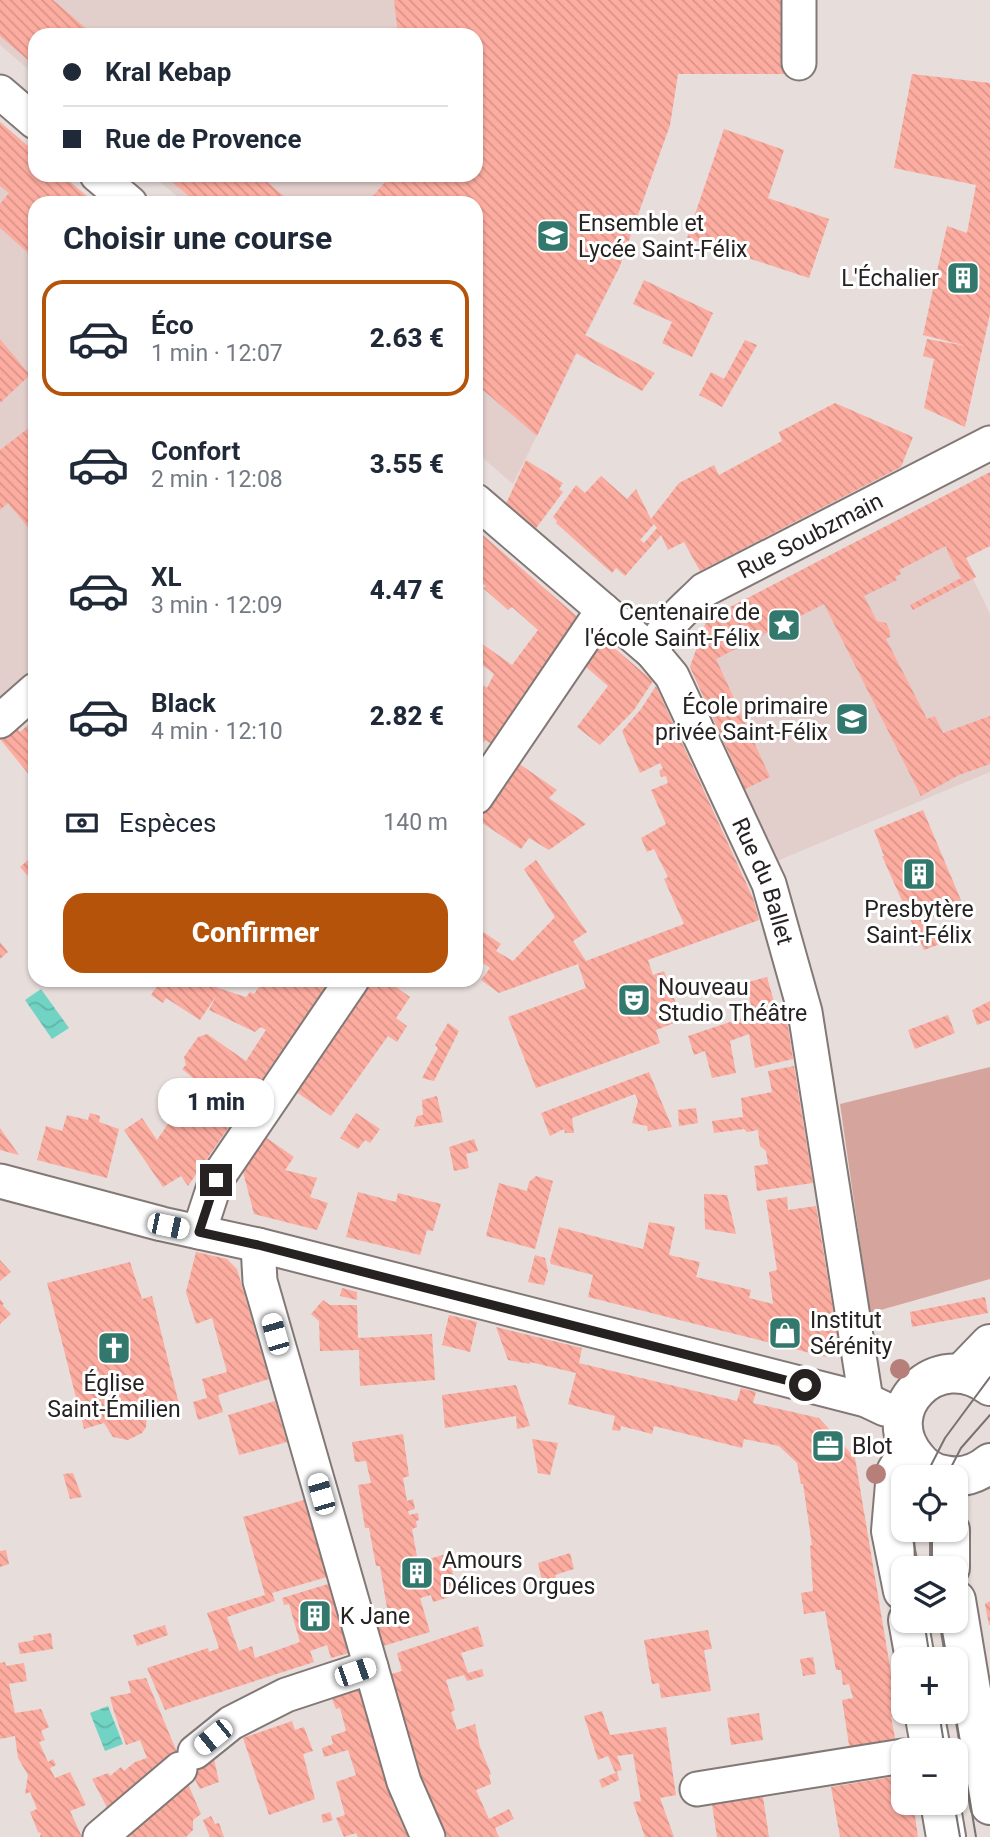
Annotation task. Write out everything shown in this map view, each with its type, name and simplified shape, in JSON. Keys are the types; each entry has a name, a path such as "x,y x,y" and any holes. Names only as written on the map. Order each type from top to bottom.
{"street":[{"path":"799,0 799,63"},
{"path":"0,92 28,116"},
{"path":"105,182 122,196"},
{"name":"Rue Soubzmain","path":"652,652 656,641 671,623 704,590 990,443"},
{"name":"Rue du Ballet","path":"483,507 652,652 671,676 769,884 805,1012 866,1400"},
{"path":"483,787 603,610"},
{"path":"0,721 28,696"},
{"path":"199,1232 216,1180 347,987"},
{"path":"0,1181 866,1400 906,1433 921,1464 940,1474 955,1477 982,1469"},
{"path":"258,1245 260,1281 404,1782 428,1837"},
{"path":"896,1556 891,1531 896,1472 912,1395 928,1380 950,1373 976,1379 990,1344"},
{"path":"968,1491 982,1469"},
{"path":"963,1633 984,1730 990,1805"},
{"path":"100,1837 231,1723 286,1695 371,1667"},
{"path":"697,1789 891,1758"},
{"path":"942,1815 946,1837"}],"shaded area":[{"name":"Ensemble et Lycée Saint-Félix","path":"0,0 790,0 789,74 678,74 670,125 619,268 513,484 483,458 483,196 177,196 160,182 483,182 483,28 28,28 28,69 0,45"},
{"path":"0,122 28,146 28,182 70,182 87,196 28,196 28,685 0,709"},
{"name":"École primaire privée Saint-Félix","path":"936,501 990,614 990,772 777,861 690,667 707,619"},
{"path":"990,1067 990,1279 870,1313 840,1104"}],"water":[{"path":"41,989 69,1028 52,1039 25,1000"},
{"path":"108,1706 123,1744 105,1751 90,1713"}],"building":[{"path":"0,0 53,0 86,28 28,28 28,60 0,36"},
{"name":"Ensemble et Lycée Saint-Félix","path":"394,0 790,0 789,74 678,74 670,125 619,268 585,335 655,373 642,391 576,353 537,436 483,390 483,196 373,196 385,182 483,182 483,28 397,28"},
{"path":"912,74 990,83 990,314 965,427 924,408 934,359 923,356 927,339 967,346 923,335 947,226 967,233 976,185 894,168"},
{"path":"0,122 28,146 28,182 70,182 87,196 28,196 28,253 0,228 0,204 9,193 0,186"},
{"path":"724,129 784,150 768,198 829,219 809,278 687,238"},
{"path":"172,182 267,182 284,196 189,196"},
{"path":"644,280 713,313 692,357 662,343 672,322 633,304"},
{"path":"0,339 28,373 28,377 0,403"},
{"path":"745,340 757,345 722,407 699,395 711,372 724,379"},
{"path":"835,403 913,437 901,467 700,571 684,542 668,550 661,535 625,576 616,568 612,573 556,523 553,517 576,485 585,493 601,476 627,499 636,489 651,519 679,483 714,465 719,475 782,441 779,432","holes":["654,524 657,528 644,543 640,540"]},
{"path":"28,428 28,527 8,503 0,510 0,450"},
{"path":"526,460 563,483 559,489 563,492 534,531 505,506"},
{"path":"990,472 990,546 966,558 976,577 913,610 910,605 961,578 946,546 899,570 901,574 895,577 897,580 864,596 877,621 886,623 890,637 886,639 927,719 935,716 943,733 990,716 990,764 959,775 921,796 824,604 716,659 770,777 745,789 690,667 707,619"},
{"path":"483,535 580,619 493,745 485,740 483,743 483,685 487,688 494,674 483,665 483,644 512,665 538,630 512,607 508,610 483,588 486,586 483,584"},
{"path":"606,641 653,681 634,710 600,745 577,727 608,686 585,666"},
{"path":"656,686 753,898 759,920 648,960 653,975 664,971 682,1020 656,1030 660,1043 536,1088 508,1017 586,988 578,964 499,993 483,981 490,968 483,963 483,932 501,944 496,951 513,961 555,917 524,869 536,860 587,932 573,941 586,961 684,924 664,879 668,877 654,849 647,852 641,838 666,824 651,790 668,783 666,776 661,777 659,771 663,768 660,763 640,773 622,731"},
{"path":"14,724 20,732 28,725 28,773 0,739"},
{"path":"518,763 557,790 549,798 586,824 549,850 529,838 521,849 483,823 483,813"},
{"name":"Presbytère Saint-Félix","path":"923,810 963,905 929,919 940,944 924,950 882,856 874,830"},
{"path":"28,860 28,876 20,867"},
{"path":"0,942 8,952 0,959"},
{"path":"767,977 780,1023 787,1020 793,1059 755,1068 749,1034 730,1041 736,1073 712,1078 705,1051 694,1055 688,1036 754,1014 745,983"},
{"path":"156,987 217,987 246,997 250,992 254,994 259,987 326,987 188,1186 181,1176 163,1187 124,1130 142,1118 157,1140 197,1081 182,1069 186,1065 184,1057 198,1037 207,1034 246,1061 266,1030 261,1027 255,1032 209,1010 216,996 200,1020 166,998 163,1003 151,995"},
{"path":"363,987 396,987 410,997 396,1018 407,1026 397,1042 388,1036 331,1116 292,1089"},
{"path":"990,1001 990,1020 977,1025 972,1010"},
{"path":"948,1015 955,1033 915,1049 908,1030"},
{"path":"448,1023 459,1031 434,1081 422,1078 438,1048 435,1045"},
{"path":"794,1066 813,1183 757,1191 754,1166 768,1164 766,1151 760,1146 758,1130 714,1133 712,1121 743,1117 741,1098 772,1092 768,1071"},
{"path":"649,1072 672,1127 648,1131 647,1126 632,1123 638,1101 635,1094 572,1118 574,1133 565,1133 564,1129 550,1136 541,1113"},
{"path":"437,1096 443,1122 414,1127 417,1116 423,1115 422,1100"},
{"path":"696,1108 698,1123 679,1126 678,1110"},
{"path":"90,1113 100,1116 99,1122 119,1129 107,1178 37,1160 46,1126 62,1131 67,1115 88,1120"},
{"path":"356,1113 380,1129 370,1143 365,1140 358,1149 340,1138"},
{"path":"0,1128 19,1155 0,1150"},
{"path":"261,1134 294,1157 285,1170 317,1178 310,1197 328,1203 317,1230 254,1214 241,1164"},
{"path":"474,1139 478,1151 466,1154 469,1168 454,1171 449,1147"},
{"path":"536,1176 553,1181 535,1249 486,1236 499,1183 527,1191 529,1182"},
{"path":"358,1192 396,1202 398,1193 441,1204 433,1231 427,1230 420,1255 346,1237"},
{"path":"704,1194 727,1195 736,1234 705,1229"},
{"path":"787,1197 788,1210 816,1206 839,1346 826,1357 588,1297 593,1275 551,1264 550,1261 559,1227 643,1249 649,1222 675,1227 669,1255 700,1262 696,1277 751,1290 749,1298 773,1304 769,1272 777,1270 766,1200"},
{"path":"196,1252 227,1259 237,1269 269,1379 218,1395 223,1412 198,1420 193,1402 207,1398 202,1379 227,1372 212,1318 196,1324 186,1292"},
{"path":"535,1255 545,1258 548,1271 544,1285 528,1282"},
{"path":"0,1260 11,1272 0,1281"},
{"name":"Église Saint-Émilien","path":"130,1262 142,1299 152,1296 179,1404 147,1412 146,1427 142,1433 128,1440 113,1437 104,1423 84,1429 47,1283"},
{"path":"342,1288 357,1292 357,1300 340,1296"},
{"path":"985,1297 988,1313 912,1327 910,1312"},
{"path":"0,1299 11,1314 0,1324"},
{"path":"323,1300 330,1305 357,1305 358,1338 432,1334 435,1380 360,1386 359,1350 320,1351 319,1321 311,1314"},
{"path":"449,1315 477,1322 470,1352 442,1345"},
{"path":"496,1327 582,1348 579,1363 737,1401 741,1388 756,1392 753,1403 819,1418 855,1458 891,1673 891,1724 895,1738 891,1738 891,1744 850,1751 842,1700 853,1698 849,1684 843,1685 841,1670 836,1670 825,1611 804,1614 801,1593 813,1591 812,1545 803,1484 797,1463 779,1446 744,1439 742,1448 654,1426 652,1434 621,1426 620,1431 612,1430 615,1416 568,1404 576,1373 530,1362 508,1360"},
{"path":"516,1385 530,1426 517,1429 516,1416 445,1428 442,1395"},
{"path":"275,1401 287,1442 239,1455 228,1415"},
{"path":"403,1434 409,1476 403,1478 407,1501 413,1499 415,1509 408,1511 409,1515 418,1513 419,1520 416,1521 417,1527 412,1529 418,1562 450,1553 456,1595 433,1602 431,1595 420,1598 430,1632 383,1646 373,1611 387,1608 380,1566 376,1566 369,1528 365,1528 358,1485 371,1483 366,1461 355,1462 352,1442"},
{"path":"532,1439 558,1443 550,1475 538,1473"},
{"path":"73,1473 82,1497 70,1499 63,1474"},
{"path":"304,1500 327,1577 272,1593 275,1601 227,1617 239,1651 252,1646 255,1658 300,1642 289,1604 284,1605 282,1598 328,1584 349,1653 331,1658 327,1645 310,1651 314,1662 165,1710 147,1668 208,1648 209,1652 219,1648 207,1613 265,1595 243,1517"},
{"path":"6,1550 9,1564 0,1567 0,1551"},
{"path":"570,1553 574,1569 555,1575 561,1594 551,1596 546,1581 542,1581 538,1563"},
{"path":"990,1601 990,1625 989,1625 985,1604"},
{"path":"165,1625 168,1635 137,1646 133,1635"},
{"path":"478,1626 484,1646 461,1653 468,1673 482,1669 484,1676 467,1681 464,1675 446,1680 455,1710 451,1712 457,1730 475,1724 480,1747 491,1774 491,1784 476,1790 489,1819 509,1809 514,1819 495,1828 499,1837 447,1837 424,1786 391,1674 402,1671 397,1653"},
{"path":"708,1630 712,1649 704,1650 711,1691 661,1698 659,1683 652,1684 644,1640"},
{"path":"51,1633 53,1649 20,1654 18,1643 34,1640 33,1636"},
{"path":"813,1657 816,1674 803,1676 800,1659"},
{"path":"5,1662 6,1666 24,1663 27,1681 9,1684 15,1713 41,1709 49,1727 41,1731 45,1740 39,1742 48,1762 53,1759 56,1765 50,1768 55,1778 70,1772 86,1805 70,1811 82,1837 40,1837 41,1833 38,1832 30,1812 37,1809 30,1792 25,1794 28,1775 18,1758 15,1736 0,1739 0,1663"},
{"path":"146,1678 179,1757 111,1815 92,1779 108,1773 110,1776 121,1767 124,1771 135,1762 147,1758 140,1740 126,1745 110,1697 131,1693 128,1681"},
{"path":"358,1684 391,1799 408,1837 358,1837 356,1833 344,1837 336,1818 345,1815 336,1782 356,1775 348,1750 324,1757 322,1748 333,1744 331,1736 346,1731 340,1708 336,1709 330,1694"},
{"path":"602,1711 610,1735 666,1727 676,1795 660,1798 674,1837 645,1837 633,1802 641,1801 633,1754 617,1756 622,1770 615,1772 608,1756 598,1760 584,1716"},
{"path":"759,1713 763,1740 731,1745 727,1718"},
{"path":"292,1721 295,1730 304,1727 313,1751 303,1754 315,1799 269,1815 243,1738"},
{"path":"213,1754 219,1782 200,1789 191,1772"},
{"path":"617,1772 619,1780 602,1788 599,1780"},
{"path":"185,1777 201,1814 193,1820 193,1830 186,1837 118,1837"},
{"path":"891,1777 891,1815 915,1815 918,1837 840,1837 831,1787"},
{"path":"763,1797 769,1837 717,1837 712,1805"},
{"path":"330,1812 333,1820 323,1823 321,1815"},
{"path":"211,1816 215,1824 219,1823 224,1837 210,1837 203,1820"}],"tram line":[{"path":"931,1465 945,1438 990,1377"},
{"path":"952,1465 961,1448 990,1415"},
{"path":"914,1542 915,1556"},
{"path":"932,1542 932,1556"},
{"path":"926,1633 928,1647"},
{"path":"942,1633 945,1647"},
{"path":"941,1724 943,1738"},
{"path":"957,1724 976,1837"},
{"path":"956,1815 960,1837"}],"place":[{"name":"Ensemble et Lycée Saint-Félix","path":"553,236"},
{"name":"L'Échalier","path":"963,278"},
{"name":"Centenaire de l'école Saint-Félix","path":"784,625"},
{"name":"École primaire privée Saint-Félix","path":"852,719"},
{"name":"Presbytère Saint-Félix","path":"919,874"},
{"name":"Nouveau Studio Théâtre","path":"634,1000"},
{"name":"Institut Sérénity","path":"785,1333"},
{"name":"Église Saint-Émilien","path":"114,1348"},
{"name":"Blot","path":"828,1446"},
{"name":"Amours Délices Orgues","path":"417,1573"},
{"name":"K Jane","path":"315,1616"}],"route":[{"path":"216,1180 199,1232 805,1385"}]}
